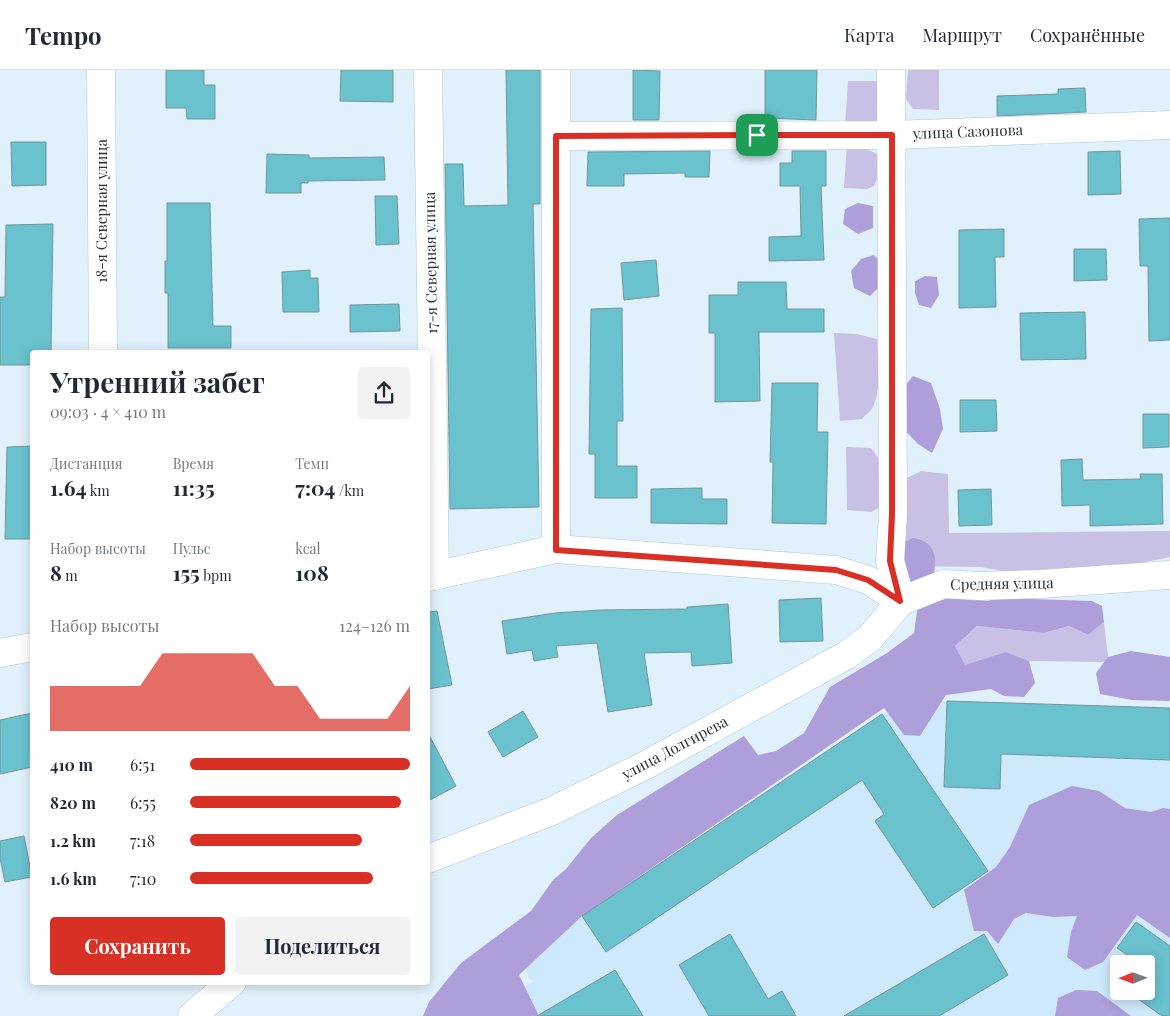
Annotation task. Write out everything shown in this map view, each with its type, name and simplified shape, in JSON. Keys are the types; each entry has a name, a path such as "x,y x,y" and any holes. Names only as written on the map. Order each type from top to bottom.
{"street":[{"name":"18-я Северная улица","path":"101,70 103,350"},
{"name":"17-я Северная улица","path":"428,70 430,350"},
{"path":"556,70 556,550"},
{"path":"891,70 892,514 890,561 900,601"},
{"name":"улица Сазонова","path":"556,136 892,135 1170,125"},
{"name":"17-я Северная улица","path":"430,408 431,577"},
{"path":"431,577 556,550 836,570 868,580 900,601"},
{"name":"Средняя улица","path":"900,601 944,584 979,586 1032,584 1170,575"},
{"name":"улица Долгирева","path":"430,858 552,810 644,766 805,678 845,656 868,639 900,601"},
{"path":"0,653 30,647"},
{"path":"192,1016 223,985"}],"shaded area":[{"path":"908,70 939,70 939,110 913,109 906,99"},
{"path":"848,81 882,81 878,127 845,126"},
{"path":"847,146 867,149 885,158 874,186 867,189 844,188"},
{"path":"858,203 873,206 873,228 858,234 843,224 845,209"},
{"path":"874,255 884,266 878,288 870,296 854,288 851,271 861,259"},
{"path":"925,276 937,277 939,295 931,308 919,305 915,293 915,281"},
{"path":"834,333 857,334 877,339 878,391 873,407 862,419 840,421"},
{"path":"913,376 931,383 940,409 943,429 932,453 918,444 900,425 898,394"},
{"path":"846,447 871,448 880,460 882,506 871,512 847,510"},
{"path":"921,471 948,474 949,533 1170,531 1170,557 1131,565 1013,573 981,567 908,566 901,554 901,481"},
{"path":"913,538 927,543 931,547 934,552 935,564 933,578 912,583 903,577 899,544"},
{"path":"1010,594 1032,599 1092,601 1102,606 1104,622 1088,635 1069,626 1044,633 977,626 955,646 965,665 1006,652 1029,661 1035,683 1024,697 1004,696 991,689 946,695 920,736 904,735 884,708 582,916 519,975 539,1016 423,1016 429,1002 461,963 531,911 553,880 566,869 591,838 617,815 744,736 758,755 776,751 804,733 830,687 887,653 914,633 918,605 941,596 988,601"},
{"path":"1104,622 1108,657 1105,662 1029,661 1006,652 965,666 955,646 977,626 1044,633 1069,626 1088,635"},
{"path":"1131,651 1170,657 1170,701 1132,700 1100,694 1096,673 1108,657"},
{"path":"947,701 1170,708 1170,1016 480,1016 532,982 518,956 582,916 882,714"},
{"path":"1072,786 1099,791 1125,808 1151,812 1163,808 1170,809 1170,938 1137,915 1103,962 1085,970 1067,957 1071,932 1077,916 1053,917 1026,913 1014,919 998,944 987,931 974,931 964,890 996,867 1010,847 1029,805"},
{"path":"1076,990 1097,991 1131,1016 1055,1016 1058,998"}],"building":[{"path":"166,70 204,70 204,85 215,85 215,119 187,119 186,108 166,108"},
{"path":"341,70 393,70 393,102 340,101"},
{"path":"506,70 540,70 540,204 533,204 539,507 450,509 445,164 463,164 464,206 508,205"},
{"path":"633,70 660,71 659,120 633,120"},
{"path":"765,70 817,70 816,120 765,118"},
{"path":"1085,88 1086,112 997,116 997,96 1058,94 1058,89"},
{"path":"11,142 46,142 46,185 12,186"},
{"path":"710,151 709,177 685,177 685,173 624,174 624,186 587,186 588,152"},
{"path":"792,151 826,151 826,186 821,186 824,260 769,261 769,237 801,236 800,186 780,186 780,163 792,163"},
{"path":"1120,151 1121,194 1088,195 1088,152"},
{"path":"267,154 309,155 309,158 384,157 385,180 308,181 308,183 301,183 301,193 266,193"},
{"path":"375,196 397,196 399,244 376,245"},
{"path":"167,203 210,203 213,326 231,326 231,348 168,348 168,293 165,293"},
{"path":"1170,218 1170,340 1149,341 1148,266 1140,266 1139,219"},
{"path":"53,224 51,350 30,350 30,365 0,365 0,297 5,297 6,225"},
{"path":"1004,229 1004,257 995,257 996,307 959,308 959,230"},
{"path":"1074,249 1106,249 1107,280 1074,281"},
{"path":"656,260 659,296 624,300 621,263"},
{"path":"310,270 310,278 318,278 319,312 283,312 282,272"},
{"path":"738,282 786,282 787,309 824,309 824,332 759,332 760,401 715,402 715,333 709,333 709,295 738,295"},
{"path":"399,304 400,331 350,332 350,305"},
{"path":"622,308 623,421 617,421 617,466 637,466 637,498 595,498 595,454 589,454 591,309"},
{"path":"1085,312 1086,359 1021,360 1020,313"},
{"path":"772,383 818,383 817,432 828,432 826,524 772,523 773,462 770,462"},
{"path":"960,400 996,400 997,431 960,432"},
{"path":"1143,414 1169,414 1169,447 1143,448"},
{"path":"30,446 30,539 5,539 7,447"},
{"path":"1082,459 1083,480 1141,479 1140,474 1162,474 1163,524 1090,526 1090,505 1062,506 1061,460"},
{"path":"702,488 702,499 727,499 727,524 651,523 651,489"},
{"path":"991,489 992,525 959,526 958,490"},
{"path":"821,598 823,641 780,642 779,600"},
{"path":"728,604 732,663 692,666 691,652 644,653 652,705 608,712 597,643 556,646 558,657 534,661 532,650 507,654 502,621 555,613 601,610 687,609 687,607"},
{"path":"437,611 452,685 430,689 430,612"},
{"path":"947,701 1170,708 1170,760 1001,754 1000,789 944,787"},
{"path":"523,711 538,737 503,757 488,732"},
{"path":"30,713 30,767 0,774 0,720"},
{"path":"882,714 988,871 933,908 875,821 884,814 862,780 606,952 582,916"},
{"path":"430,737 456,786 430,800"},
{"path":"24,836 30,867 30,877 5,882 0,858 0,841"},
{"path":"1136,922 1170,946 1170,1016 1162,1016 1140,1000 1155,1000 1155,955 1127,955 1117,948"},
{"path":"730,934 768,999 782,991 796,1016 709,1016 679,965"},
{"path":"984,934 1008,975 939,1016 844,1016"},
{"path":"615,970 643,1016 537,1016"}],"route":[{"path":"757,135 892,135 892,514 890,561 900,601 868,580 836,570 556,550 556,136 757,135"}]}
